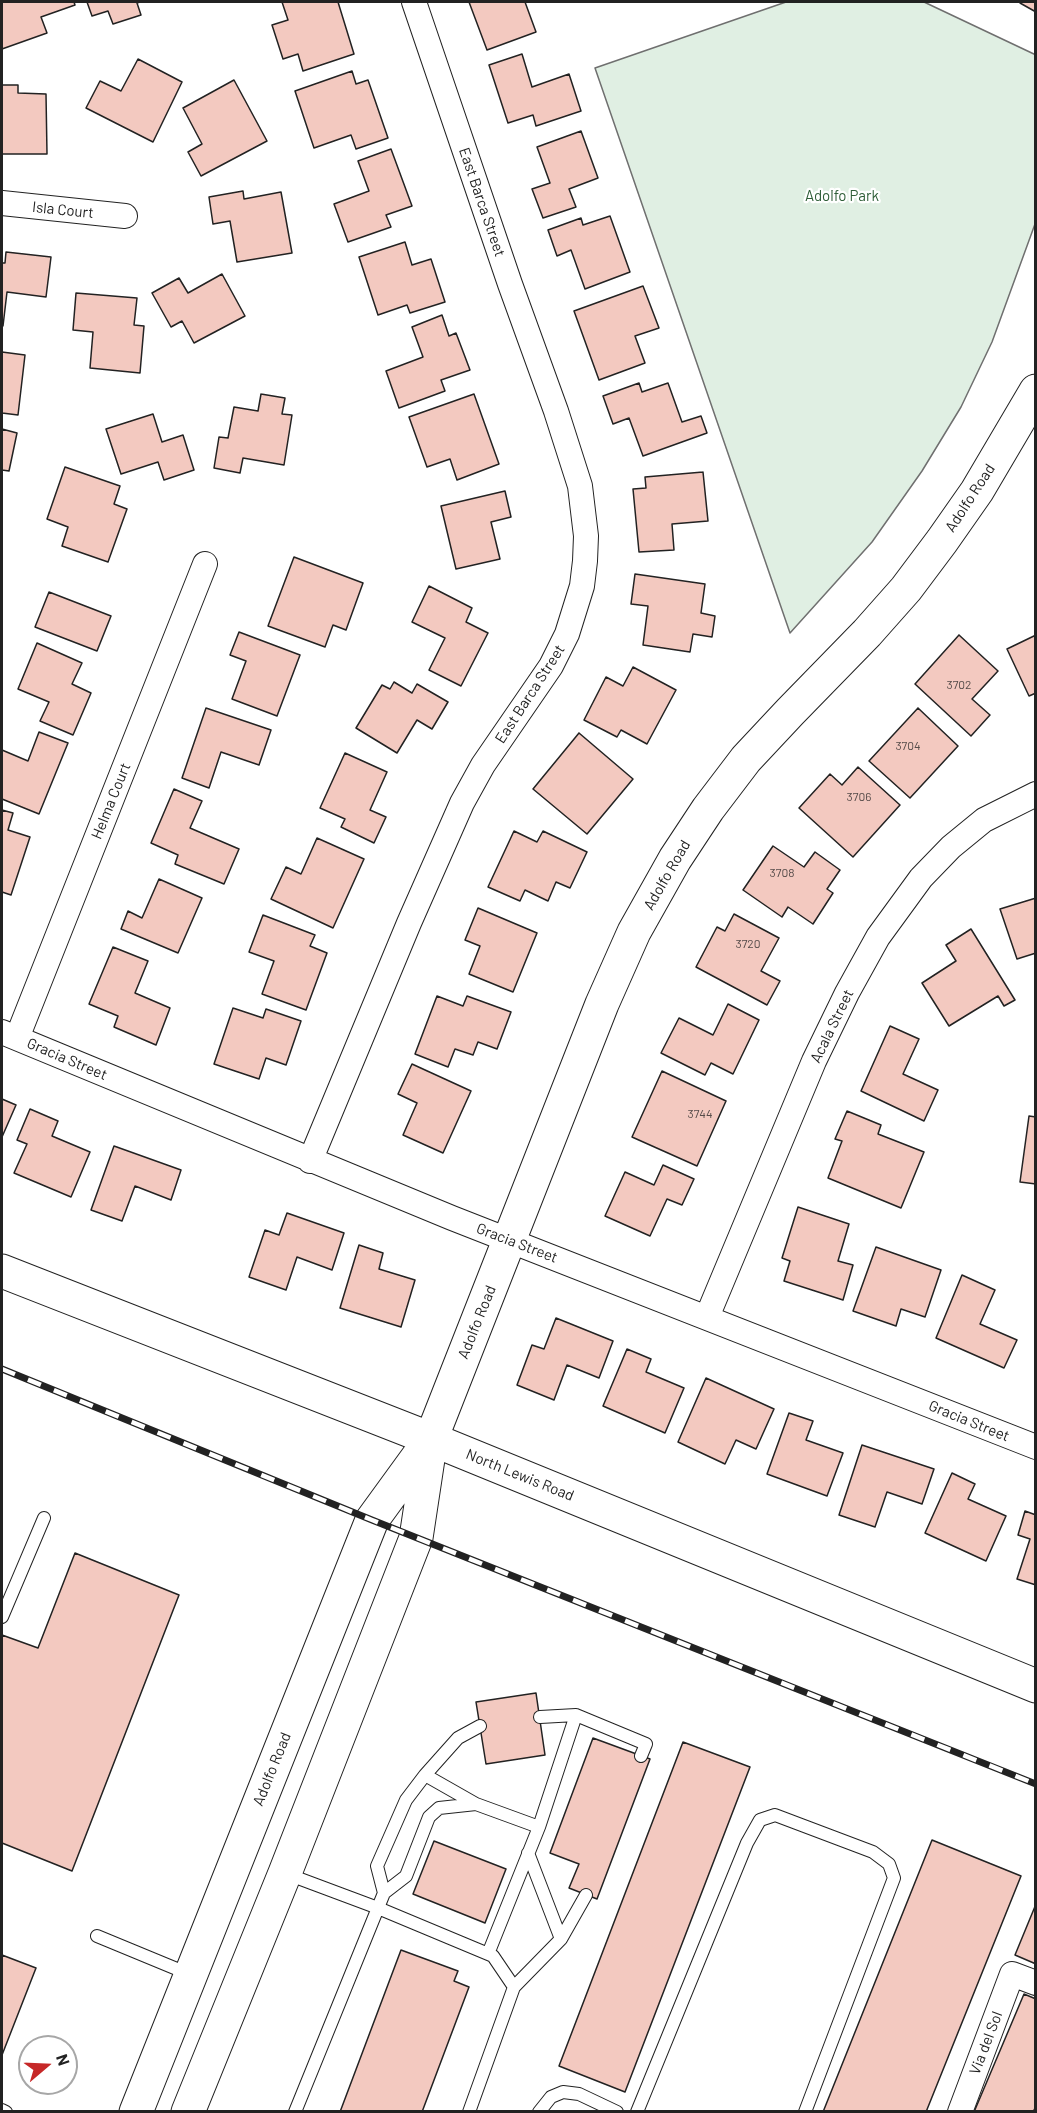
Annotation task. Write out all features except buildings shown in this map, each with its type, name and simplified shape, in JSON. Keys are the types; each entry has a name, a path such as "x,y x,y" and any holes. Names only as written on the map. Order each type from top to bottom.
{"main road":[{"name":"Adolfo Road","path":"188,2112 285,1873 416,1538 431,1439 602,1004 634,932 675,859 708,809 746,759 906,589 977,491 1035,391"},
{"name":"North Lewis Road","path":"2,1271 431,1439 1035,1686"},
{"name":"Adolfo Road","path":"136,2112 372,1520 431,1439"}],"street":[{"name":"East Barca Street","path":"310,1161 409,923 462,803 483,765 551,666 567,634 580,594 585,561 586,528 580,486 414,2"},
{"name":"Isla Court","path":"2,203 125,216"},
{"name":"Helma Court","path":"9,1035 205,564"},
{"name":"Acala Street","path":"707,1317 814,1061 846,993 878,937 921,878 951,847 984,820 1035,794"},
{"name":"Gracia Street","path":"9,1035 310,1161 1035,1447"},
{"name":"Via del Sol","path":"960,2112 1012,1974 1035,1983"}],"lane":[{"path":"2,1617 44,1518"},
{"path":"540,1717 576,1714 646,1744 640,1756"},
{"path":"488,1954 539,1827 576,1714"},
{"path":"384,1893 377,1866 406,1800 458,1738 480,1726"},
{"path":"425,1775 476,1804 539,1827"},
{"path":"295,2112 384,1893 405,1876 429,1817 439,1808 476,1804"},
{"path":"637,2112 747,1843 760,1820 775,1815 873,1852 889,1864 894,1878 805,2112"},
{"path":"528,1853 561,1939"},
{"path":"285,1873 378,1908 493,1956 514,1987"},
{"path":"469,2112 514,1987 561,1939 586,1895"},
{"path":"97,1936 190,1974"},
{"path":"539,2112 551,2097 563,2092 579,2094 617,2112"},
{"path":"2,2109 6,2112"}],"green space":[{"name":"Adolfo Park","path":"786,2 924,2 1036,55 1035,224 992,342 961,407 922,471 872,542 790,633 595,68"}],"railway":[{"path":"2,1369 372,1520 1036,1784"}]}
